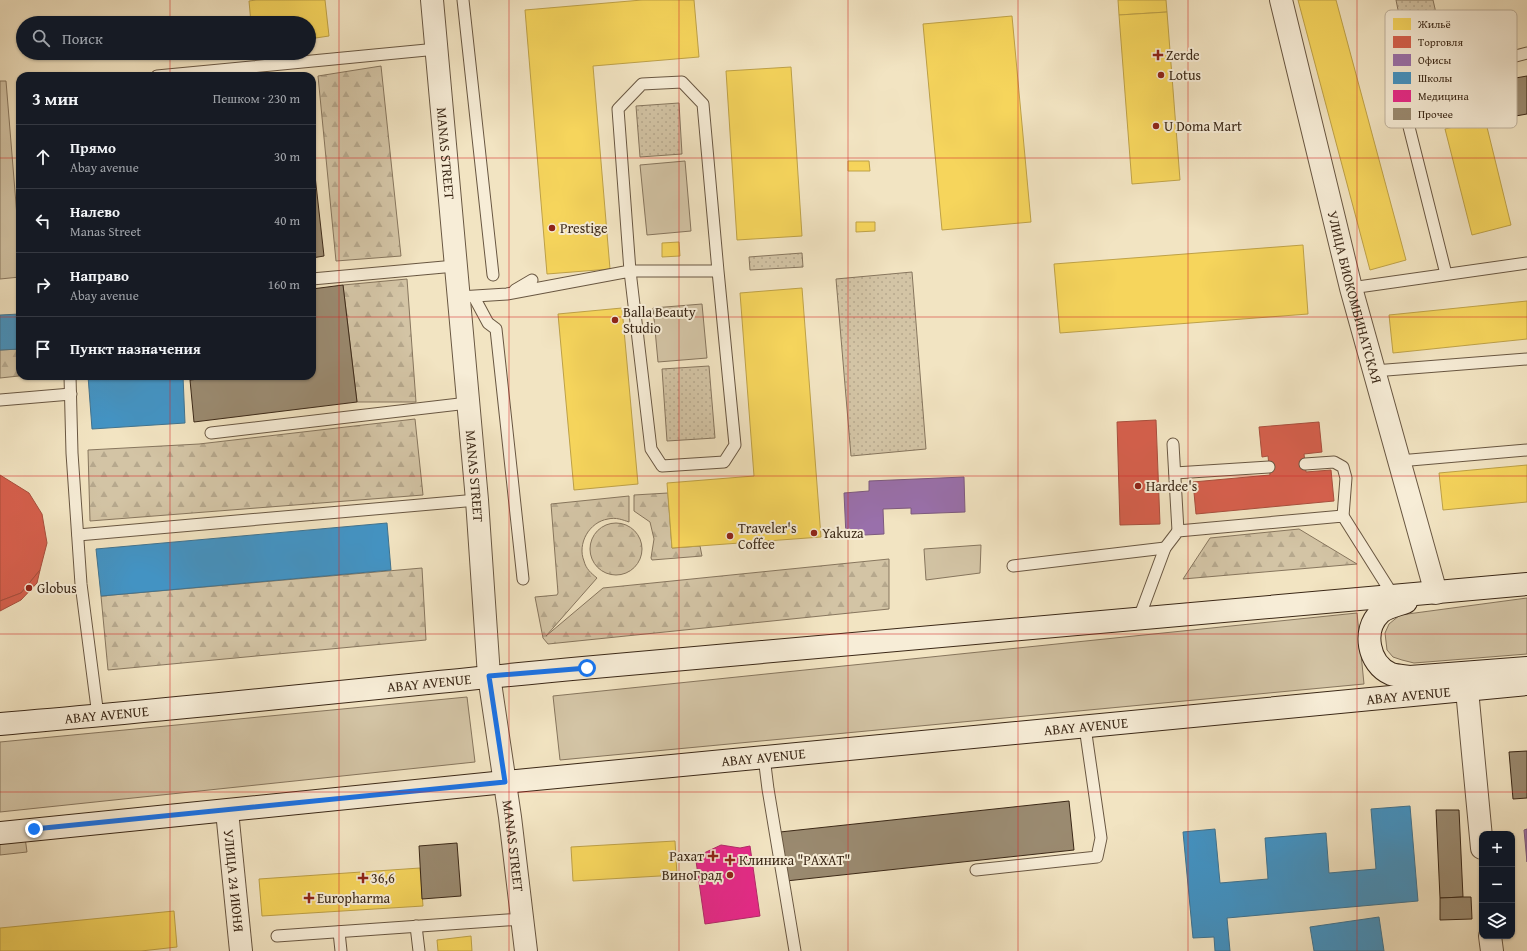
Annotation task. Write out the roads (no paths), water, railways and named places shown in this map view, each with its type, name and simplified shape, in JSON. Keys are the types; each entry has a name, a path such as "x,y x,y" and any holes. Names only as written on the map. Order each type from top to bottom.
{"main road":[{"name":"MANAS STREET","path":"432,0 455,266 466,297 468,403 477,500 489,676 510,817 526,951"},
{"name":"УЛИЦА БИОКОМБИНАТСКАЯ","path":"1281,0 1351,288 1436,593"},
{"name":"ABAY AVENUE","path":"0,724 98,716 489,676 1139,618 1394,597 1527,584"},
{"path":"1436,593 1395,605 1381,612 1372,622 1370,644 1371,651 1376,660 1385,669 1392,674 1410,677 1527,668"},
{"name":"ABAY AVENUE","path":"0,833 505,782 1527,684"},
{"path":"1467,690 1480,831"},
{"name":"УЛИЦА 24 ИЮНЯ","path":"227,811 241,951"},
{"path":"1490,939 1492,951"}],"lane":[{"path":"463,0 493,275"},
{"path":"238,72 437,49"},
{"path":"1517,56 1527,53"},
{"path":"682,82 703,104 735,445 724,462 662,466 651,449 630,271 618,109 642,84 682,82"},
{"path":"1409,128 1446,274"},
{"path":"1351,288 1527,263"},
{"path":"316,279 455,266"},
{"path":"466,297 508,294 630,271 718,271"},
{"path":"508,294 532,280"},
{"path":"466,297 488,323 496,329 523,579"},
{"path":"1374,371 1527,359"},
{"path":"70,380 72,453 81,584 98,716"},
{"path":"0,400 71,394"},
{"path":"211,433 468,403"},
{"path":"1139,618 1165,548 1178,531 1173,444"},
{"path":"1399,461 1527,450"},
{"path":"1305,464 1334,462 1343,467 1346,478 1343,516 1394,597"},
{"path":"1174,473 1269,467"},
{"path":"78,535 477,500"},
{"path":"1178,531 1343,516"},
{"path":"1014,566 1165,548"},
{"path":"976,870 1097,857 1101,838 1085,726"},
{"path":"764,757 794,951"},
{"path":"277,936 522,919"},
{"path":"416,926 419,951"},
{"path":"339,932 341,951"}],"place":[{"name":"Zerde","path":"1158,55"},
{"name":"Lotus","path":"1161,75"},
{"name":"U Doma Mart","path":"1156,126"},
{"name":"Prestige","path":"552,228"},
{"name":"Balla Beauty Studio","path":"615,320"},
{"name":"Hardee's","path":"1138,486"},
{"name":"Yakuza","path":"814,533"},
{"name":"Traveler's Coffee","path":"730,536"},
{"name":"Globus","path":"29,588"},
{"name":"Рахат","path":"713,856"},
{"name":"Клиника \"РАХАТ\"","path":"730,860"},
{"name":"ВиноГрад","path":"730,875"},
{"name":"36,6","path":"363,878"},
{"name":"Europharma","path":"309,898"}]}
